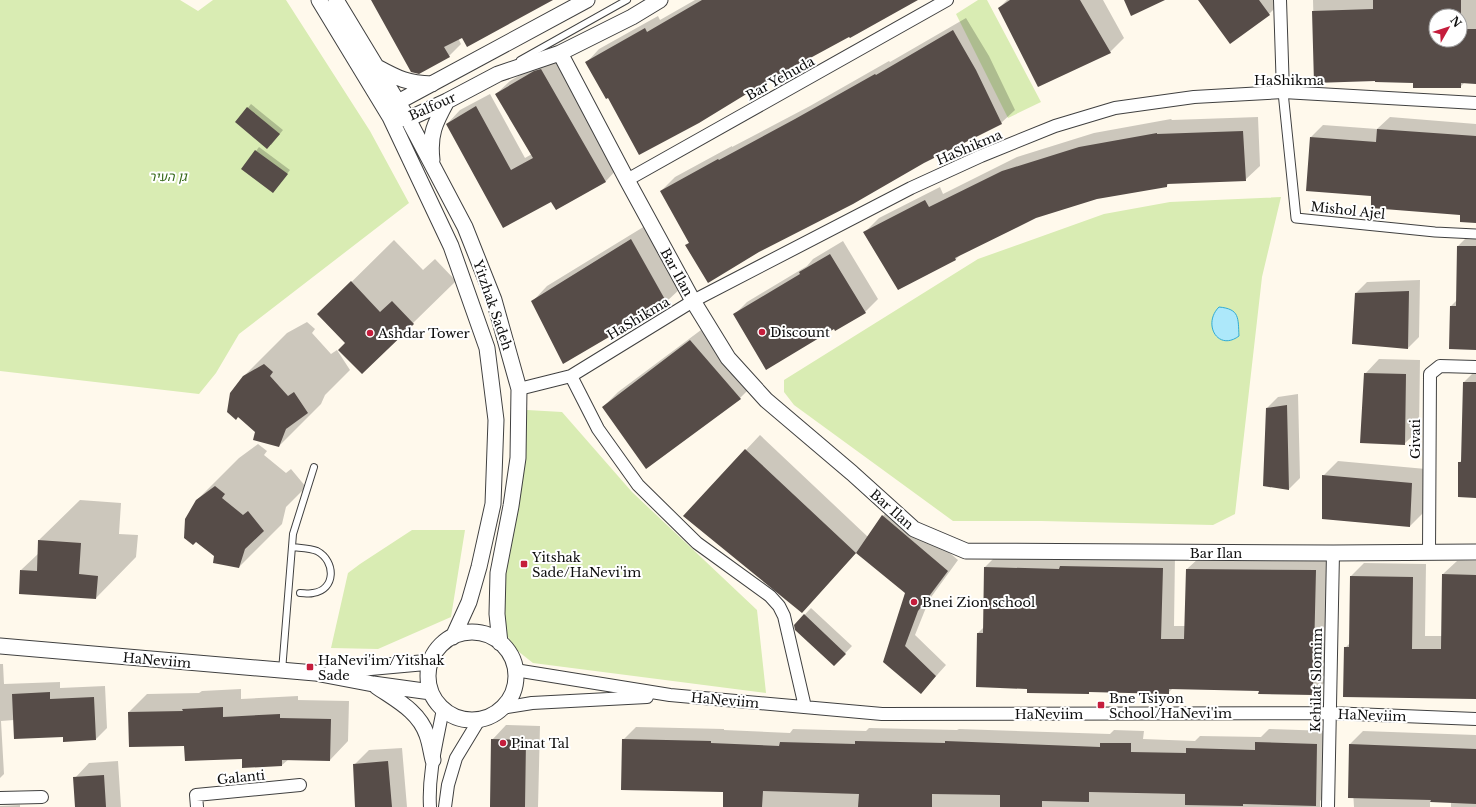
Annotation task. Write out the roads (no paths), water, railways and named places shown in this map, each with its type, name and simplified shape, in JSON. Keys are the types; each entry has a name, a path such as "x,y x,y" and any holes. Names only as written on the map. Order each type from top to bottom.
{"street":[{"name":"Yitzhak Sadeh","path":"318,0 390,117 450,246 487,348 496,420 493,504 471,595 453,636"},
{"name":"Yitzhak Sadeh","path":"336,0 408,119 465,227 494,300 520,389 518,458 511,506 498,573 497,614 500,643"},
{"name":"Balfour","path":"587,0 398,102 390,117 408,119 447,101 498,74 560,53 660,0"},
{"name":"Bar Yehuda","path":"627,180 947,0"},
{"path":"1280,0 1283,92"},
{"name":"Bar Ilan","path":"560,53 693,301 728,358 766,400 852,473 914,530 966,551 1333,554 1476,552"},
{"path":"376,67 403,80 414,83 432,84"},
{"name":"HaShikma","path":"520,389 570,376 693,301 911,188 980,156 1055,126 1115,108 1194,97 1283,92 1476,103"},
{"name":"Mishol Ajel","path":"1283,92 1296,218 1435,232 1476,234"},
{"path":"432,163 430,147 433,130 447,101"},
{"name":"Givati","path":"1429,552 1430,374 1440,366 1476,367"},
{"path":"570,376 598,429 638,485 697,543 770,596 779,606 784,616 805,707"},
{"name":"Kehilat Slomim","path":"1328,807 1333,554"},
{"path":"464,633 477,633 489,636 500,643 507,650 512,659 515,670 515,684 511,697 502,708 491,716 479,720 466,720 454,716 443,709 431,692 428,677 431,662 440,647 453,636 464,633"},
{"name":"HaNeviim","path":"0,646 315,673 373,684 431,692"},
{"name":"HaNeviim","path":"315,673 431,662"},
{"name":"HaNeviim","path":"515,670 670,695 882,714 1329,713 1476,718"},
{"path":"373,684 413,712 421,722 427,735 433,760"},
{"name":"HaNeviim","path":"502,708 532,703 670,695"},
{"path":"430,807 429,790 443,709"},
{"path":"445,807 448,785 456,758 479,720"},
{"name":"Galanti","path":"197,807 196,796 300,785"},
{"path":"0,798 42,796"}],"lane":[{"path":"498,74 544,46 627,0"},
{"path":"282,671 293,534 314,467"},
{"path":"292,547 316,551 324,556 331,566 331,579 325,587 314,593 300,593"}],"water":[{"path":"1219,307 1226,308 1234,312 1238,319 1239,336 1225,341 1215,334 1212,328 1212,321 1214,314"}],"place":[{"name":"Discount","path":"762,332"},
{"name":"Ashdar Tower","path":"370,333"},
{"name":"Yitshak Sade/HaNevi'im","path":"524,564"},
{"name":"Bnei Zion school","path":"914,602"},
{"name":"HaNevi'im/Yitshak Sade","path":"310,667"},
{"name":"Bne Tsiyon School/HaNevi'im","path":"1101,705"},
{"name":"Pinat Tal","path":"503,743"}],"park label":[{"name":"גן העיר","path":"168,176"}]}
